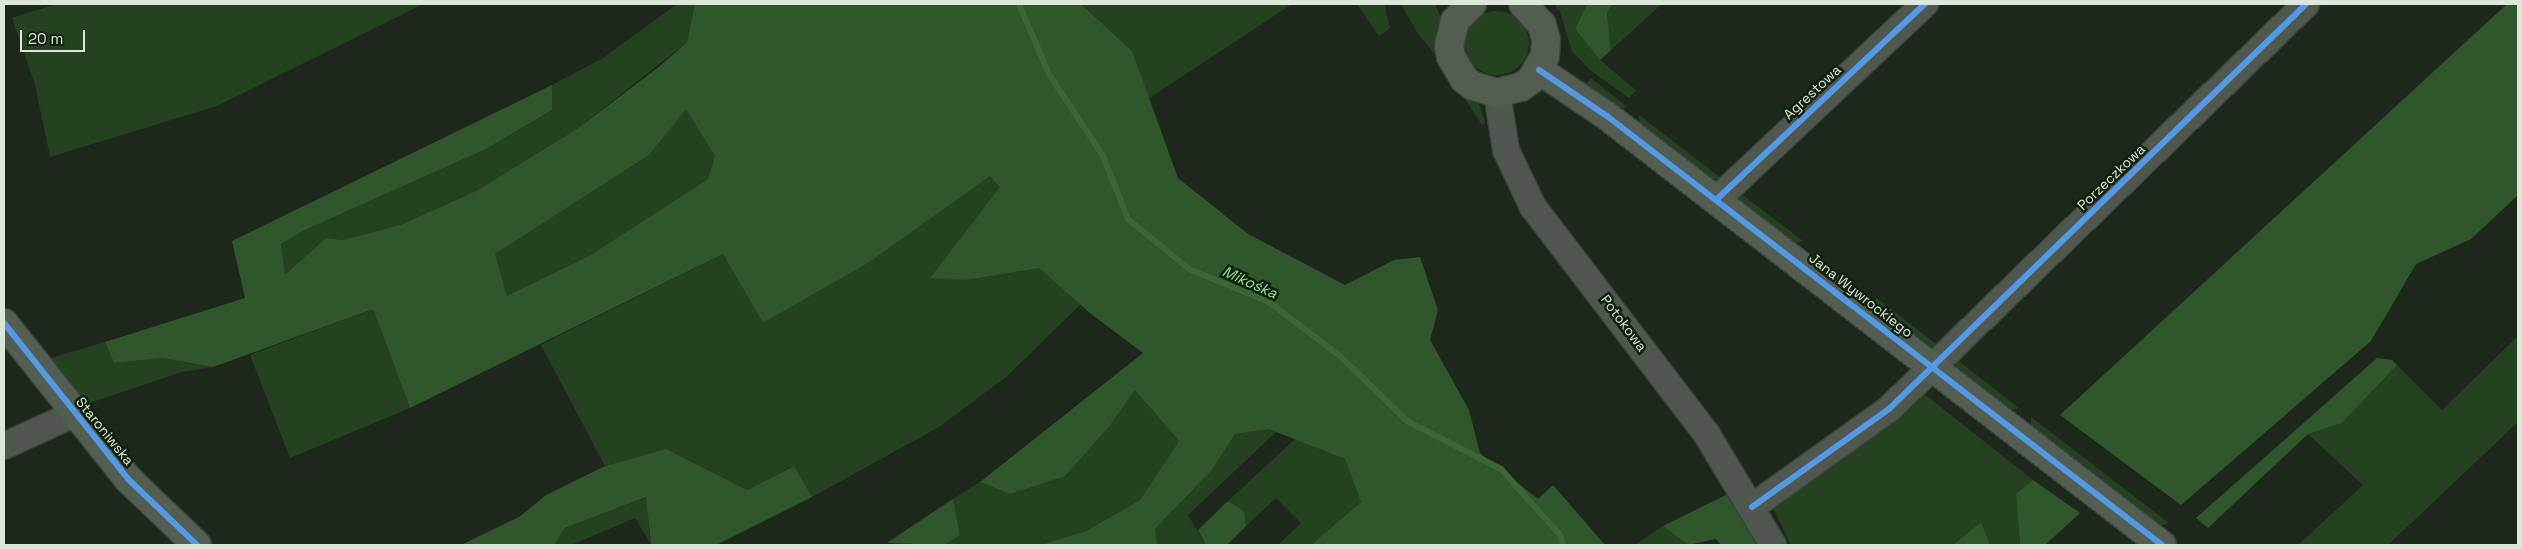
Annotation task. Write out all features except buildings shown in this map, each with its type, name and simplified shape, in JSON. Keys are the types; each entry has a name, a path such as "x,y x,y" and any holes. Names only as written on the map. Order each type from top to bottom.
{"street":[{"path":"1463,6 1451,33 1451,57 1464,78 1473,86 1497,93 1521,87 1539,70 1545,56 1546,40 1542,24 1524,4"},
{"name":"Agrestowa","path":"1716,200 1925,4"},
{"name":"Porzeczkowa","path":"1752,507 1889,409 2306,4"},
{"name":"Jana Wywrockiego","path":"1539,70 1586,101 1716,200 2162,545"},
{"name":"Potokowa","path":"1497,93 1506,150 1533,207 1706,433 1773,545"},
{"name":"Staroniwska","path":"4,323 74,414 128,479 197,545"},
{"path":"4,446 74,414"}],"green space":[{"path":"57,4 423,4 217,106 50,157 35,85 12,18"},
{"path":"677,4 695,4 687,42 577,129 476,191 400,225 343,240 326,238 285,276 281,244 305,230 486,149 552,110 552,85 603,58"},
{"path":"695,4 1081,4 1132,51 1178,178 1248,234 1345,285 1394,260 1420,257 1438,310 1430,340 1469,410 1480,453 1538,499 1553,485 1605,545 1311,545 1361,502 1345,459 1269,429 1235,434 1212,470 1155,529 1157,545 1040,545 1086,531 1140,500 1179,441 1135,390 1111,424 1065,476 1010,494 980,482 1143,353 1090,313 1039,268 966,280 930,278 1000,187 990,176 868,263 763,323 723,254 410,408 373,309 213,367 162,358 114,363 105,342 245,298 232,241 552,85 552,110 486,149 305,230 281,244 285,275 326,238 343,240 400,225 476,191 577,129 660,66 687,42","holes":["686,109 715,156 708,179 589,256 507,296 495,254 649,155"]},
{"path":"1081,4 1292,4 1148,99 1132,51"},
{"path":"1357,4 1384,4 1390,28 1379,36"},
{"path":"1401,4 1435,4 1481,109 1485,123 1482,125 1441,62 1418,34"},
{"path":"1554,4 1587,4 1575,29 1600,60 1636,90 1629,98 1590,70 1572,51 1560,12"},
{"path":"1587,4 1612,4 1607,13 1611,50 1600,60 1575,29"},
{"path":"1612,4 1662,4 1611,50 1607,13"},
{"path":"2507,4 2518,4 2518,195 2471,239 2416,264 2371,341 2181,505 2060,415"},
{"path":"1497,11 1509,13 1520,20 1527,31 1529,43 1527,55 1520,66 1509,73 1497,75 1485,73 1474,66 1467,55 1465,43 1467,31 1474,20 1485,13"},
{"path":"1591,78 1627,107 1616,110 1586,84"},
{"path":"686,108 715,156 708,179 589,256 507,297 495,254 649,155"},
{"path":"1639,115 1721,178 1708,181 1639,127"},
{"path":"990,175 1001,187 931,277 966,280 1039,268 1081,304 1006,377 939,427 812,497 793,466 747,490 666,449 605,466 541,345 723,254 763,323 868,263"},
{"path":"1739,192 1803,241 1792,244 1738,203"},
{"path":"1877,298 1940,347 1928,350 1872,306"},
{"path":"373,309 410,408 290,458 250,355"},
{"path":"2518,336 2518,422 2388,545 2298,545 2363,485 2308,434 2342,423 2397,365 2442,410"},
{"path":"105,342 114,363 162,358 213,367 181,372 87,404 51,358"},
{"path":"2377,358 2392,360 2397,365 2342,423 2308,434 2208,528 2196,518"},
{"path":"1956,359 2019,408 2008,411 1955,370"},
{"path":"1918,389 2033,480 2016,494 2020,545 1990,545 1981,522 1952,545 1791,545 1770,502"},
{"path":"1135,390 1179,441 1140,500 1086,531 1040,545 945,545 960,535 953,499 980,482 1010,494 1111,424"},
{"path":"2031,417 2169,523 2158,526 2031,429"},
{"path":"1269,429 1276,432 1188,515 1206,545 1157,545 1155,529 1212,470 1235,434"},
{"path":"1295,439 1345,459 1361,502 1311,545 1278,545 1301,523 1276,498 1246,526 1244,511 1228,501"},
{"path":"666,449 747,490 794,466 812,497 716,545 651,545 646,497 565,528 554,545 461,545 519,517 546,495 605,466"},
{"path":"2033,480 2080,513 2045,545 2020,545 2016,494"},
{"path":"1730,493 1759,545 1721,545 1716,539 1688,545 1663,526"},
{"path":"647,497 650,543 635,518 571,545 554,545 565,528"},
{"path":"953,499 960,535 945,545 887,543"},
{"path":"1228,501 1244,511 1246,526 1227,545 1206,545 1198,530"},
{"path":"1981,522 1990,545 1952,545 1955,543"},
{"path":"1663,526 1688,545 1635,545"}],"waterway":[{"name":"Mikośka","path":"1019,4 1049,74 1103,156 1128,219 1189,269 1269,302 1340,356 1407,421 1501,469 1560,535 1563,545"}],"cycle path":[{"path":"1716,200 1925,4"},
{"path":"1752,507 1889,409 2306,4"},
{"path":"1539,70 1607,116 2162,545"},
{"path":"4,323 128,479 197,545"}]}
